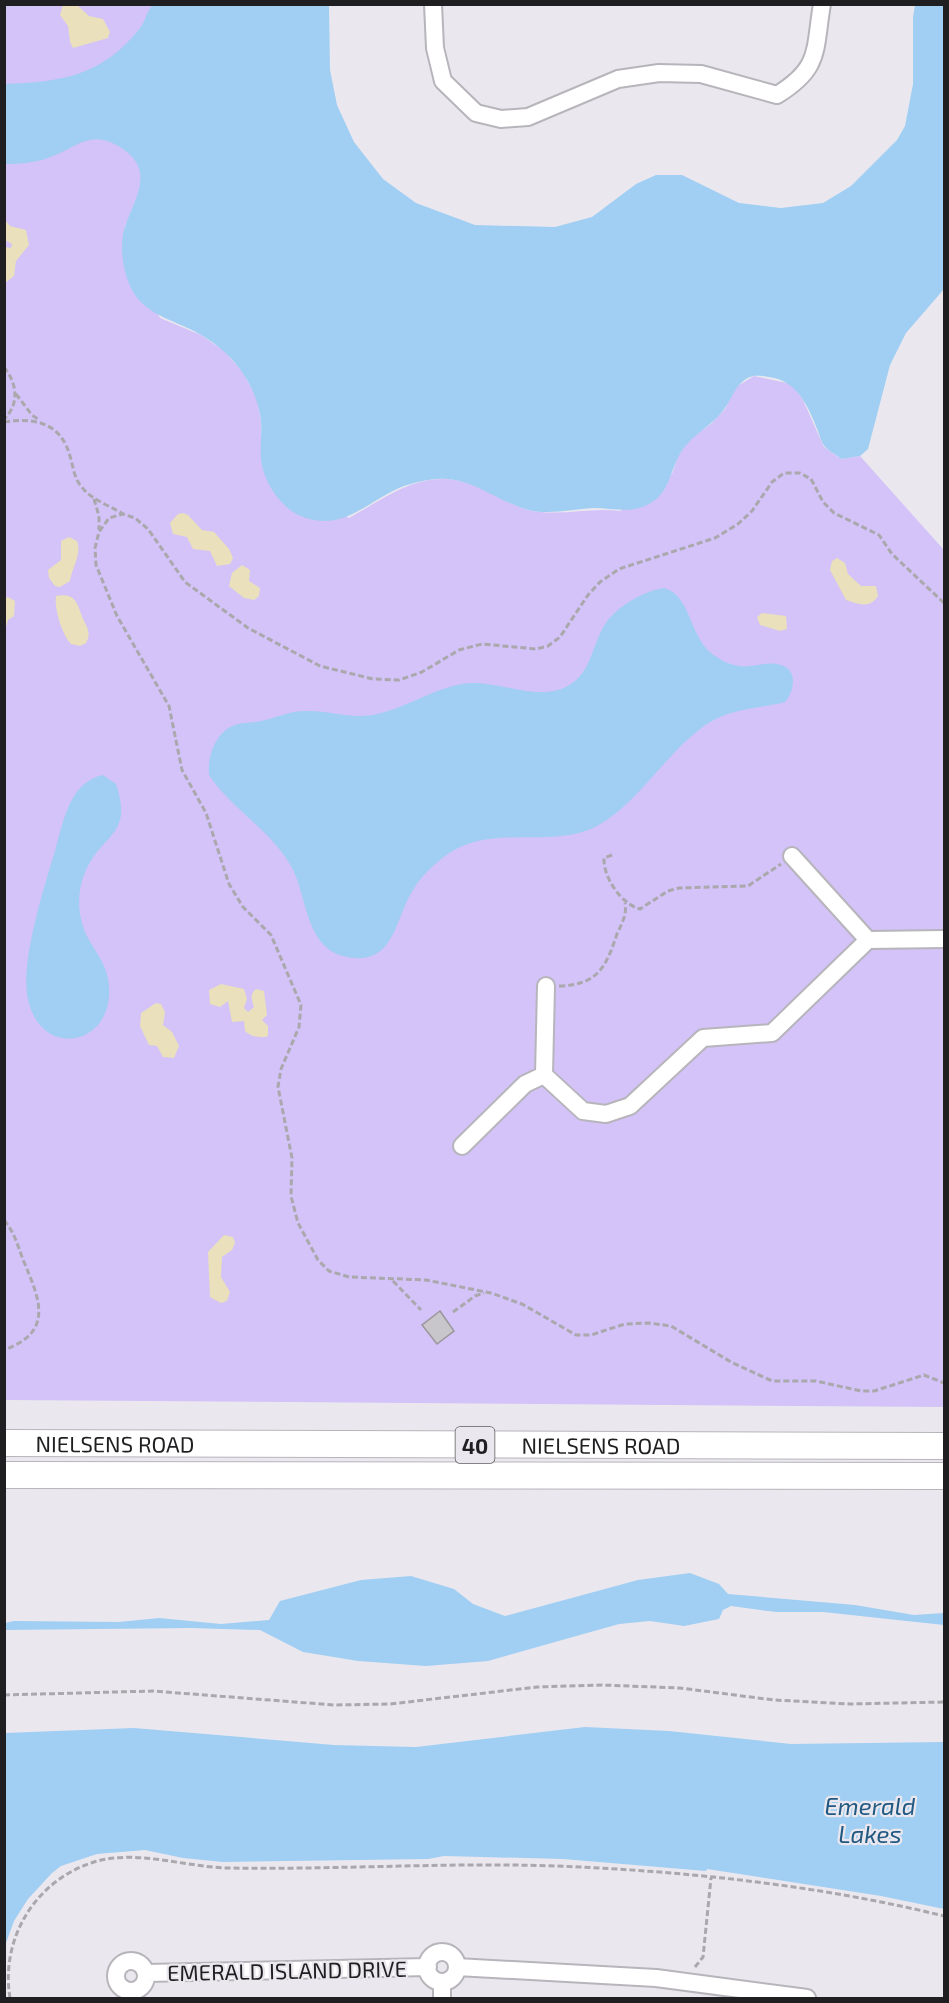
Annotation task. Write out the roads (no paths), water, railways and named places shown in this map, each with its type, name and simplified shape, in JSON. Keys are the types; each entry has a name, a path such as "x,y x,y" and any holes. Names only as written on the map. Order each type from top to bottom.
{"main road":[{"name":"NIELSENS ROAD","path":"4,1443 945,1446"},
{"name":"NIELSENS ROAD","path":"4,1475 945,1476"}],"street":[{"path":"433,4 435,48 443,81 476,113 501,119 528,117 618,79 659,73 701,74 777,95 800,81 813,60 822,4"},
{"path":"792,856 868,940"},
{"path":"546,986 544,1075 564,1097 583,1111 606,1114 630,1106 703,1038 772,1033 868,940 945,939"},
{"path":"462,1146 525,1084 544,1075"},
{"path":"443,1952 452,1956 458,1967 442,1990 431,1977 428,1967 431,1958 443,1952"},
{"name":"EMERALD ISLAND DRIVE","path":"146,1973 428,1967"},
{"path":"458,1967 529,1969 693,1983 807,1998"}],"water":[{"path":"154,4 329,5 330,70 337,105 354,142 383,179 416,203 475,225 555,227 592,217 636,184 656,175 682,175 739,203 781,208 823,203 851,186 897,140 905,126 913,84 915,5 944,5 944,289 906,333 890,365 868,449 860,456 841,459 825,446 808,408 792,387 778,379 753,376 739,385 715,420 691,440 681,452 661,494 642,507 629,510 594,508 551,512 534,511 514,505 460,481 437,479 400,488 359,511 339,519 316,520 295,513 287,508 274,493 265,476 261,459 259,409 253,391 240,369 226,353 209,340 146,307 130,286 124,267 122,243 126,223 139,190 139,169 134,159 112,143 93,140 43,160 5,164 5,84 63,78 96,66 126,44 142,25"},
{"path":"664,588 681,600 701,641 718,658 739,666 771,664 788,669 793,685 785,702 735,712 707,724 679,748 626,804 597,826 579,833 560,836 483,840 465,845 448,854 438,861 416,885 383,949 373,955 360,958 343,956 331,951 322,942 309,920 298,881 285,856 264,832 218,788 209,775 212,751 224,731 238,724 262,721 300,711 368,716 389,711 447,688 472,683 535,692 560,689 578,679 583,672 604,626 615,612 639,596"},
{"path":"103,775 116,784 121,815 114,832 88,866 80,890 79,902 83,926 107,974 109,998 103,1017 92,1031 78,1038 62,1038 47,1031 34,1017 27,994 28,961 40,902 69,805 82,786"},
{"path":"690,1573 719,1584 728,1594 855,1605 914,1615 944,1613 944,1625 823,1612 776,1612 731,1606 723,1610 719,1619 684,1626 650,1621 619,1624 488,1661 426,1666 358,1661 303,1652 260,1630 191,1628 5,1630 5,1623 14,1621 119,1622 159,1618 221,1624 269,1620 280,1601 361,1580 411,1576 454,1589 473,1604 505,1616 638,1580"},
{"name":"Emerald Lakes","path":"585,1727 669,1731 791,1744 944,1742 944,1909 881,1896 707,1869 706,1871 563,1859 444,1856 428,1859 223,1862 183,1858 145,1850 97,1854 61,1866 28,1899 14,1921 5,1946 5,1733 134,1728 334,1745 416,1747"}]}
